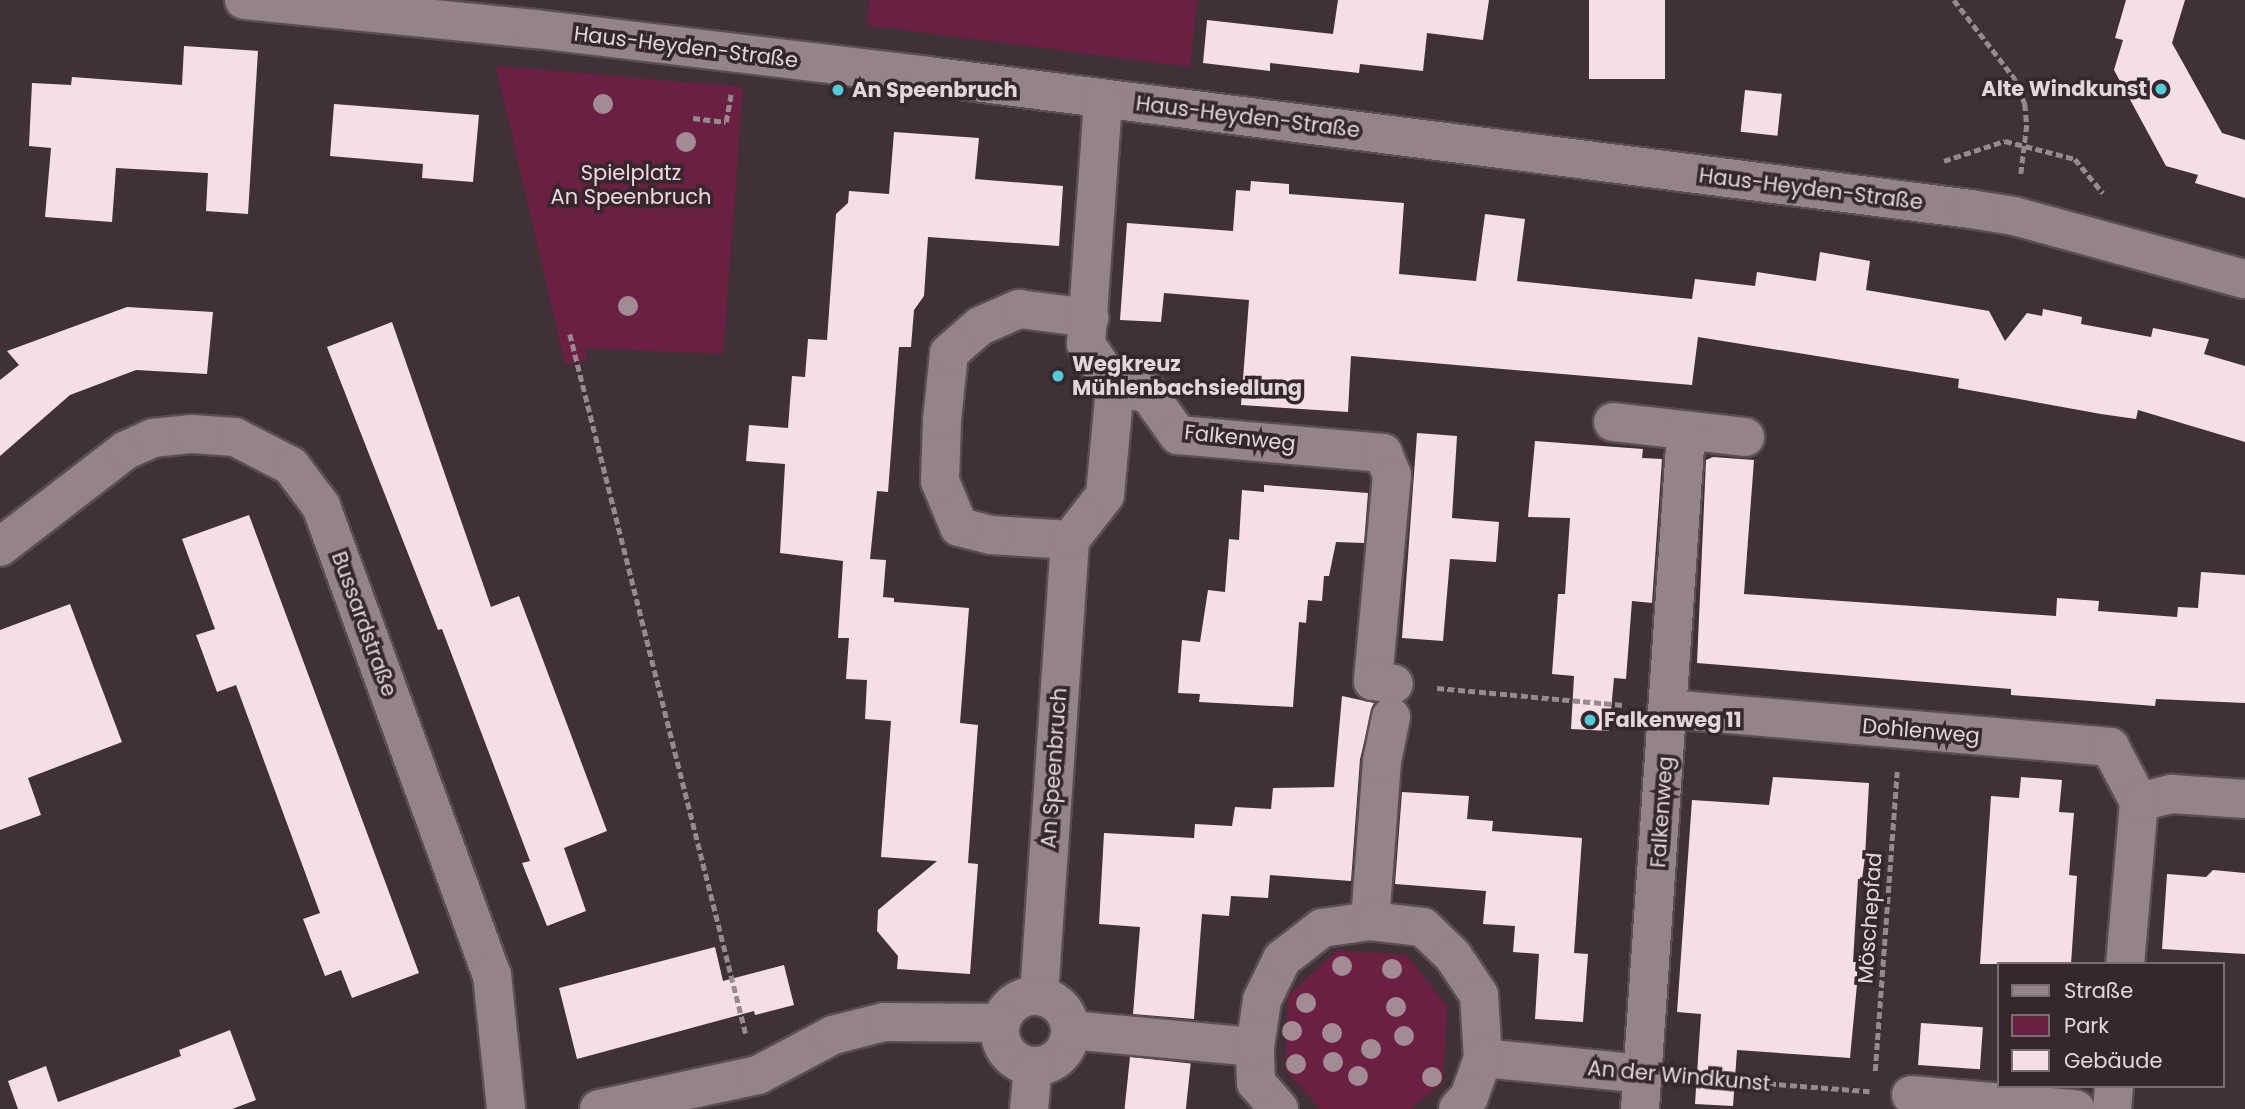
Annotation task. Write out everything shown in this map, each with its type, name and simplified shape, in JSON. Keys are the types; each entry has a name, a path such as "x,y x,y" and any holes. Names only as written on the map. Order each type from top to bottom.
{"street":[{"name":"Haus-Heyden-Straße","path":"244,0 733,54 1103,99 2014,216 2245,279"},
{"path":"1089,318 1019,309 980,326 949,353 942,420 940,481 959,527 991,534 1070,540 1105,495 1115,388 1086,344 1089,318 1103,99"},
{"name":"Falkenweg","path":"1115,388 1148,393 1178,435 1383,453 1392,475 1373,681 1393,701"},
{"path":"1613,422 1745,438"},
{"name":"Falkenweg","path":"1641,1091 1670,709 1686,432"},
{"name":"Bussardstraße","path":"0,547 126,450 153,438 192,433 235,437 291,466 321,506 492,975 506,1109"},
{"name":"An Speenbruch","path":"1039,995 1070,540"},
{"path":"1370,921 1382,761 1393,701"},
{"name":"Dohlenweg","path":"1670,709 2110,747 2139,802"},
{"path":"2125,962 2139,802 2172,794 2245,799"},
{"path":"1279,1109 1256,1083 1255,1047 1262,1000 1282,959 1322,928 1370,921 1423,927 1453,956 1479,995 1483,1058 1469,1097 1458,1109"},
{"path":"1039,995 1065,1011 1070,1030 1063,1053 1044,1065 1033,1066 1021,1063 1004,1047 1001,1023 1011,1006 1039,995"},
{"path":"599,1109 758,1075 833,1035 884,1022 1001,1023"},
{"path":"1070,1030 1255,1047"},
{"name":"An der Windkunst","path":"1483,1058 1641,1091"},
{"path":"1029,1109 1033,1066"},
{"path":"2112,1109 2114,1088"},
{"path":"1911,1095 2075,1109"}],"path":[{"path":"1954,0 2015,79 2025,104 2026,146 2014,216"},
{"path":"693,118 726,122 733,54"},
{"path":"570,334 758,1075"},
{"path":"1393,701 1670,709"},
{"name":"Möschepfad","path":"1873,1100 1900,729"},
{"name":"An der Windkunst","path":"1641,1091 1874,1091"}],"green space":[{"path":"870,0 1197,0 1190,67 867,25"},
{"name":"Spielplatz An Speenbruch","path":"496,66 743,87 723,354 585,348 587,360 565,364"},
{"path":"1337,950 1407,955 1447,1007 1443,1082 1411,1109 1320,1109 1285,1070 1288,996"}],"building":[{"path":"1338,0 1489,0 1483,40 1427,33 1423,71 1360,64 1359,73 1270,63 1270,71 1203,63 1207,20 1333,34"},
{"path":"1589,0 1665,0 1665,79 1589,79"},
{"name":"Alte Windkunst","path":"2126,0 2185,0 2172,43 2222,133 2245,140 2245,198 2195,183 2198,175 2166,166 2114,70 2123,40 2115,38"},
{"path":"184,46 258,51 248,214 206,211 208,173 116,168 112,222 45,217 51,148 29,146 32,83 71,85 72,77 182,85"},
{"path":"1745,90 1782,94 1777,136 1741,132"},
{"path":"334,104 479,115 473,182 422,178 423,164 330,156"},
{"path":"894,132 979,138 975,179 1063,186 1059,246 928,237 924,296 914,310 911,347 899,347 888,492 877,491 870,559 886,560 883,597 894,598 894,602 969,608 960,723 978,725 968,863 978,864 970,974 897,969 898,956 877,931 878,910 937,861 881,857 891,721 865,719 867,680 846,679 849,638 838,638 843,561 780,553 785,464 746,461 749,425 788,428 792,376 805,377 808,339 827,340 836,214 848,203 849,191 889,194"},
{"path":"1251,181 1289,184 1289,194 1404,203 1399,274 1476,281 1485,214 1525,219 1517,281 1692,299 1695,279 1755,286 1757,272 1816,281 1820,252 1870,261 1866,290 1989,311 2005,341 2027,313 2042,316 2043,309 2082,317 2081,324 2151,337 2153,328 2209,339 2204,354 2245,366 2245,442 2138,410 2136,419 2101,414 1958,388 1959,379 1698,337 1692,385 1351,356 1348,412 1241,405 1249,300 1164,293 1161,322 1120,320 1127,223 1233,231 1236,190 1250,191"},
{"path":"127,307 213,312 207,374 136,370 70,395 0,456 0,380 19,365 7,351"},
{"path":"392,322 491,607 519,596 607,831 564,848 586,911 547,926 522,863 530,861 442,629 438,630 327,347"},
{"path":"1417,433 1457,436 1452,518 1499,522 1496,562 1450,559 1443,641 1402,638"},
{"path":"1535,441 1643,449 1642,458 1662,459 1652,603 1632,601 1626,679 1614,678 1609,731 1571,729 1574,676 1552,674 1558,594 1565,594 1570,518 1528,517"},
{"path":"1713,457 1754,460 1744,594 2056,616 2057,598 2099,601 2098,611 2177,617 2178,607 2198,608 2201,572 2245,575 2245,703 2156,699 2155,706 2011,695 2011,689 1697,663 1706,460"},
{"path":"1264,485 1368,493 1364,543 1336,542 1329,576 1324,576 1322,601 1308,600 1306,623 1299,622 1293,707 1199,702 1200,694 1178,693 1182,640 1200,642 1208,590 1225,592 1229,539 1239,540 1242,490 1264,492"},
{"path":"249,515 419,973 352,998 341,970 325,976 303,919 320,913 236,685 217,692 196,635 215,629 182,539"},
{"path":"70,604 122,742 28,778 41,815 0,830 0,630"},
{"path":"1342,696 1374,703 1360,759 1351,881 1270,875 1268,898 1231,896 1229,916 1202,914 1194,1019 1133,1014 1140,927 1099,924 1104,833 1194,838 1195,824 1232,826 1235,807 1271,809 1273,788 1334,787"},
{"path":"1773,777 1869,783 1865,857 1862,879 1858,879 1853,962 1857,962 1857,984 1850,1058 1737,1050 1733,1106 1695,1104 1701,1014 1677,1012 1692,800 1769,805"},
{"path":"2021,777 2062,780 2059,812 2074,813 2069,875 2077,876 2071,962 1980,964 1991,796 2019,798"},
{"path":"1402,792 1469,796 1467,819 1493,821 1492,831 1582,838 1574,953 1588,954 1583,1022 1535,1019 1539,954 1513,952 1515,926 1483,924 1486,891 1395,884"},
{"path":"2213,870 2245,873 2245,954 2162,949 2167,874 2206,877"},
{"path":"715,947 723,981 784,965 794,1005 755,1015 754,1011 577,1059 559,988"},
{"path":"1921,1023 1983,1027 1980,1069 1918,1065"},
{"path":"230,1030 256,1100 232,1109 18,1109 8,1081 46,1066 58,1102 181,1056 179,1050"},
{"path":"1130,1057 1191,1063 1186,1109 1125,1109"}],"place":[{"name":"Alte Windkunst","path":"2161,89"},
{"name":"An Speenbruch","path":"838,90"},
{"name":"Wegkreuz Mühlenbachsiedlung","path":"1058,376"},
{"name":"Falkenweg 11","path":"1590,720"}]}
